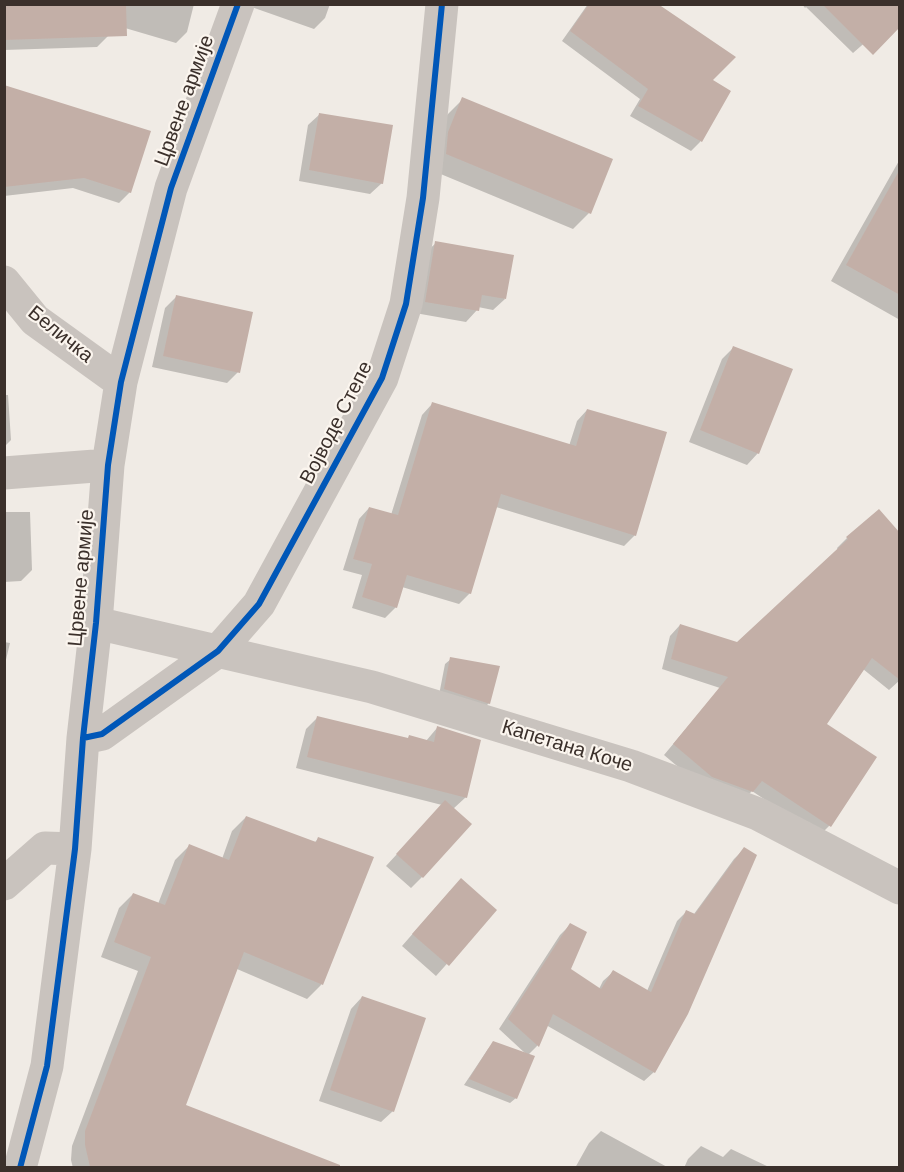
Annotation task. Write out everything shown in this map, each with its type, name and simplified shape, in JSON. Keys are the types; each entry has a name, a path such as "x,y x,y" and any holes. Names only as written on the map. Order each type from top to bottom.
{"street":[{"name":"Црвене армије","path":"20,1167 47,1066 75,849 108,465 121,382 171,188 238,4"},
{"name":"Војводе Степе","path":"218,651 259,604 382,378 408,292 423,198 442,4"},
{"name":"Беличка","path":"4,282 35,320 121,382"},
{"path":"4,473 108,465"},
{"name":"Капетана Коче","path":"96,623 372,687 631,766 758,814 900,888"},
{"path":"83,738 102,734 218,651"},
{"path":"4,884 45,848 75,849"}],"building":[{"path":"4,4 126,4 127,36 4,40"},
{"path":"589,4 658,4 736,57 713,80 731,91 702,142 638,106 648,89 570,31"},
{"path":"822,4 900,4 900,27 873,55"},
{"path":"4,85 151,131 131,193 84,178 4,187"},
{"path":"462,97 613,159 591,214 446,154 448,132"},
{"path":"319,113 393,125 383,184 309,170"},
{"path":"900,169 900,295 846,265"},
{"path":"435,241 514,255 506,299 482,295 479,311 425,302"},
{"path":"176,295 253,312 240,373 163,356"},
{"path":"733,346 793,369 759,454 700,430"},
{"path":"432,402 576,446 587,409 667,432 636,536 501,494 471,594 407,575 397,608 362,597 372,564 353,559 369,507 398,515"},
{"path":"879,509 900,533 900,680 872,658 827,724 877,757 831,827 762,781 753,792 712,777 673,744 728,677 671,659 680,624 737,642 848,539 846,537"},
{"path":"450,657 500,666 490,704 444,689"},
{"path":"317,716 434,742 437,726 481,740 467,798 307,757"},
{"path":"445,800 472,824 423,878 396,854"},
{"path":"246,816 316,842 318,837 374,857 323,985 244,952 186,1105 340,1165 340,1167 90,1167 85,1145 85,1131 151,957 114,942 133,893 165,905 189,844 229,860"},
{"path":"744,847 757,855 688,1014 655,1073 553,1014 539,1047 508,1019 570,923 587,932 571,969 601,989 613,970 651,992 686,910 695,914"},
{"path":"461,878 497,910 449,966 412,934"},
{"path":"362,996 426,1018 394,1112 330,1090"},
{"path":"493,1041 535,1056 517,1099 469,1079"}],"cycle path":[{"path":"20,1168 47,1066 75,849 108,465 121,382 171,188 238,4"},
{"path":"83,738 102,734 218,651 259,604 382,378 406,304 423,198 442,4"}]}
